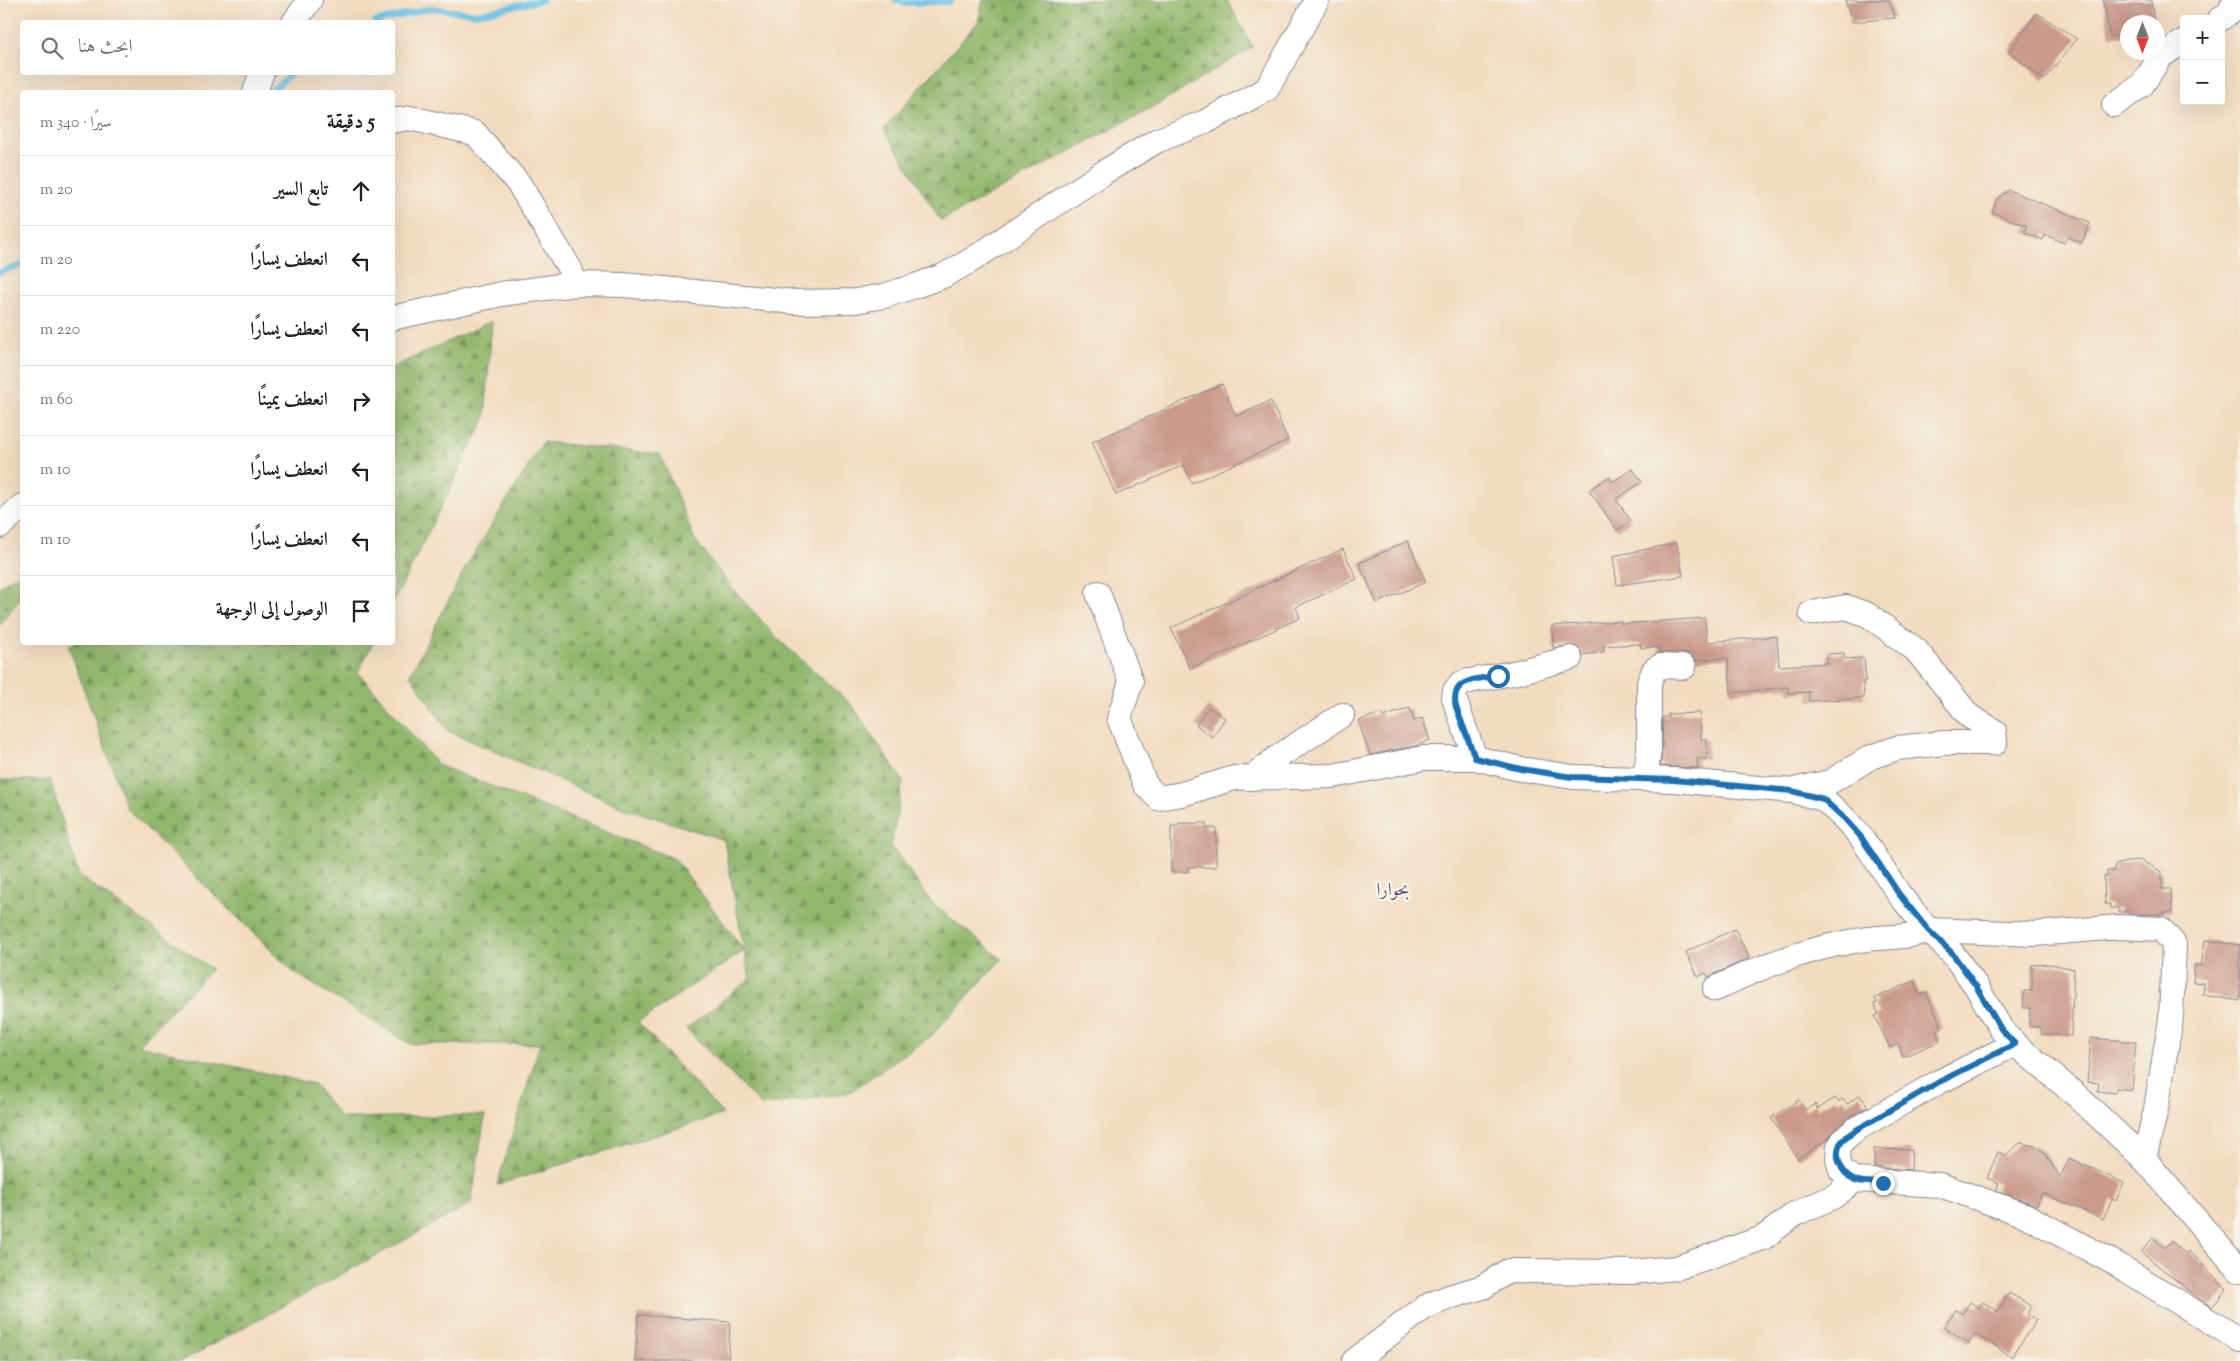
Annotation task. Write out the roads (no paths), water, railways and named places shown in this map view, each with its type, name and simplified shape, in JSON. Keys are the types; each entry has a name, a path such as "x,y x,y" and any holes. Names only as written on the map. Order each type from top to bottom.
{"street":[{"path":"295,20 310,0"},
{"path":"395,317 501,294 575,284 624,285 730,297 795,302 827,302 884,296 943,276 970,261 1066,197 1156,141 1205,122 1268,89 1317,0"},
{"path":"2225,16 2229,13 2235,0"},
{"path":"2114,105 2142,85 2161,56 2180,44"},
{"path":"395,120 410,118 475,133 519,184 570,270 575,284"},
{"path":"0,526 20,508"},
{"path":"1098,593 1132,682 1119,718 1145,784 1158,798 1182,794 1234,778 1333,776 1424,758 1475,758 1521,769 1572,777 1645,779 1792,791 1823,799 1861,837 1899,894 1928,930 1952,953 1976,986 2001,1029 2015,1044 2076,1094 2144,1159 2240,1271"},
{"path":"1792,791 1830,782 1870,757 1898,748 1945,743 1995,743 1994,731 1969,716 1916,650 1868,615 1846,607 1811,613"},
{"path":"1475,758 1454,698 1455,691 1460,684 1518,672 1570,658"},
{"path":"1645,779 1649,750 1649,683 1651,677 1654,670 1660,666 1684,667"},
{"path":"1252,778 1275,759 1342,715"},
{"path":"1715,989 1753,970 1810,950 1861,940 1916,935 1928,930 2035,934 2119,927 2161,929 2174,944 2170,1018 2156,1110 2144,1159"},
{"path":"2015,1044 1939,1082 1856,1130 1844,1139 1838,1148 1841,1170 1855,1180 1940,1185 2025,1215 2118,1264 2240,1340"},
{"path":"1354,1361 1425,1307 1449,1297 1483,1287 1508,1271 1632,1272 1676,1268 1763,1238 1795,1214 1833,1197 1855,1180"}],"waterway":[{"path":"383,20 432,8 477,14 543,0"},
{"path":"895,0 903,3 949,2 952,0"},
{"path":"272,90 290,75"},
{"path":"0,272 20,266"}],"district":[{"name":"بحوارا","path":"1393,889"}]}
